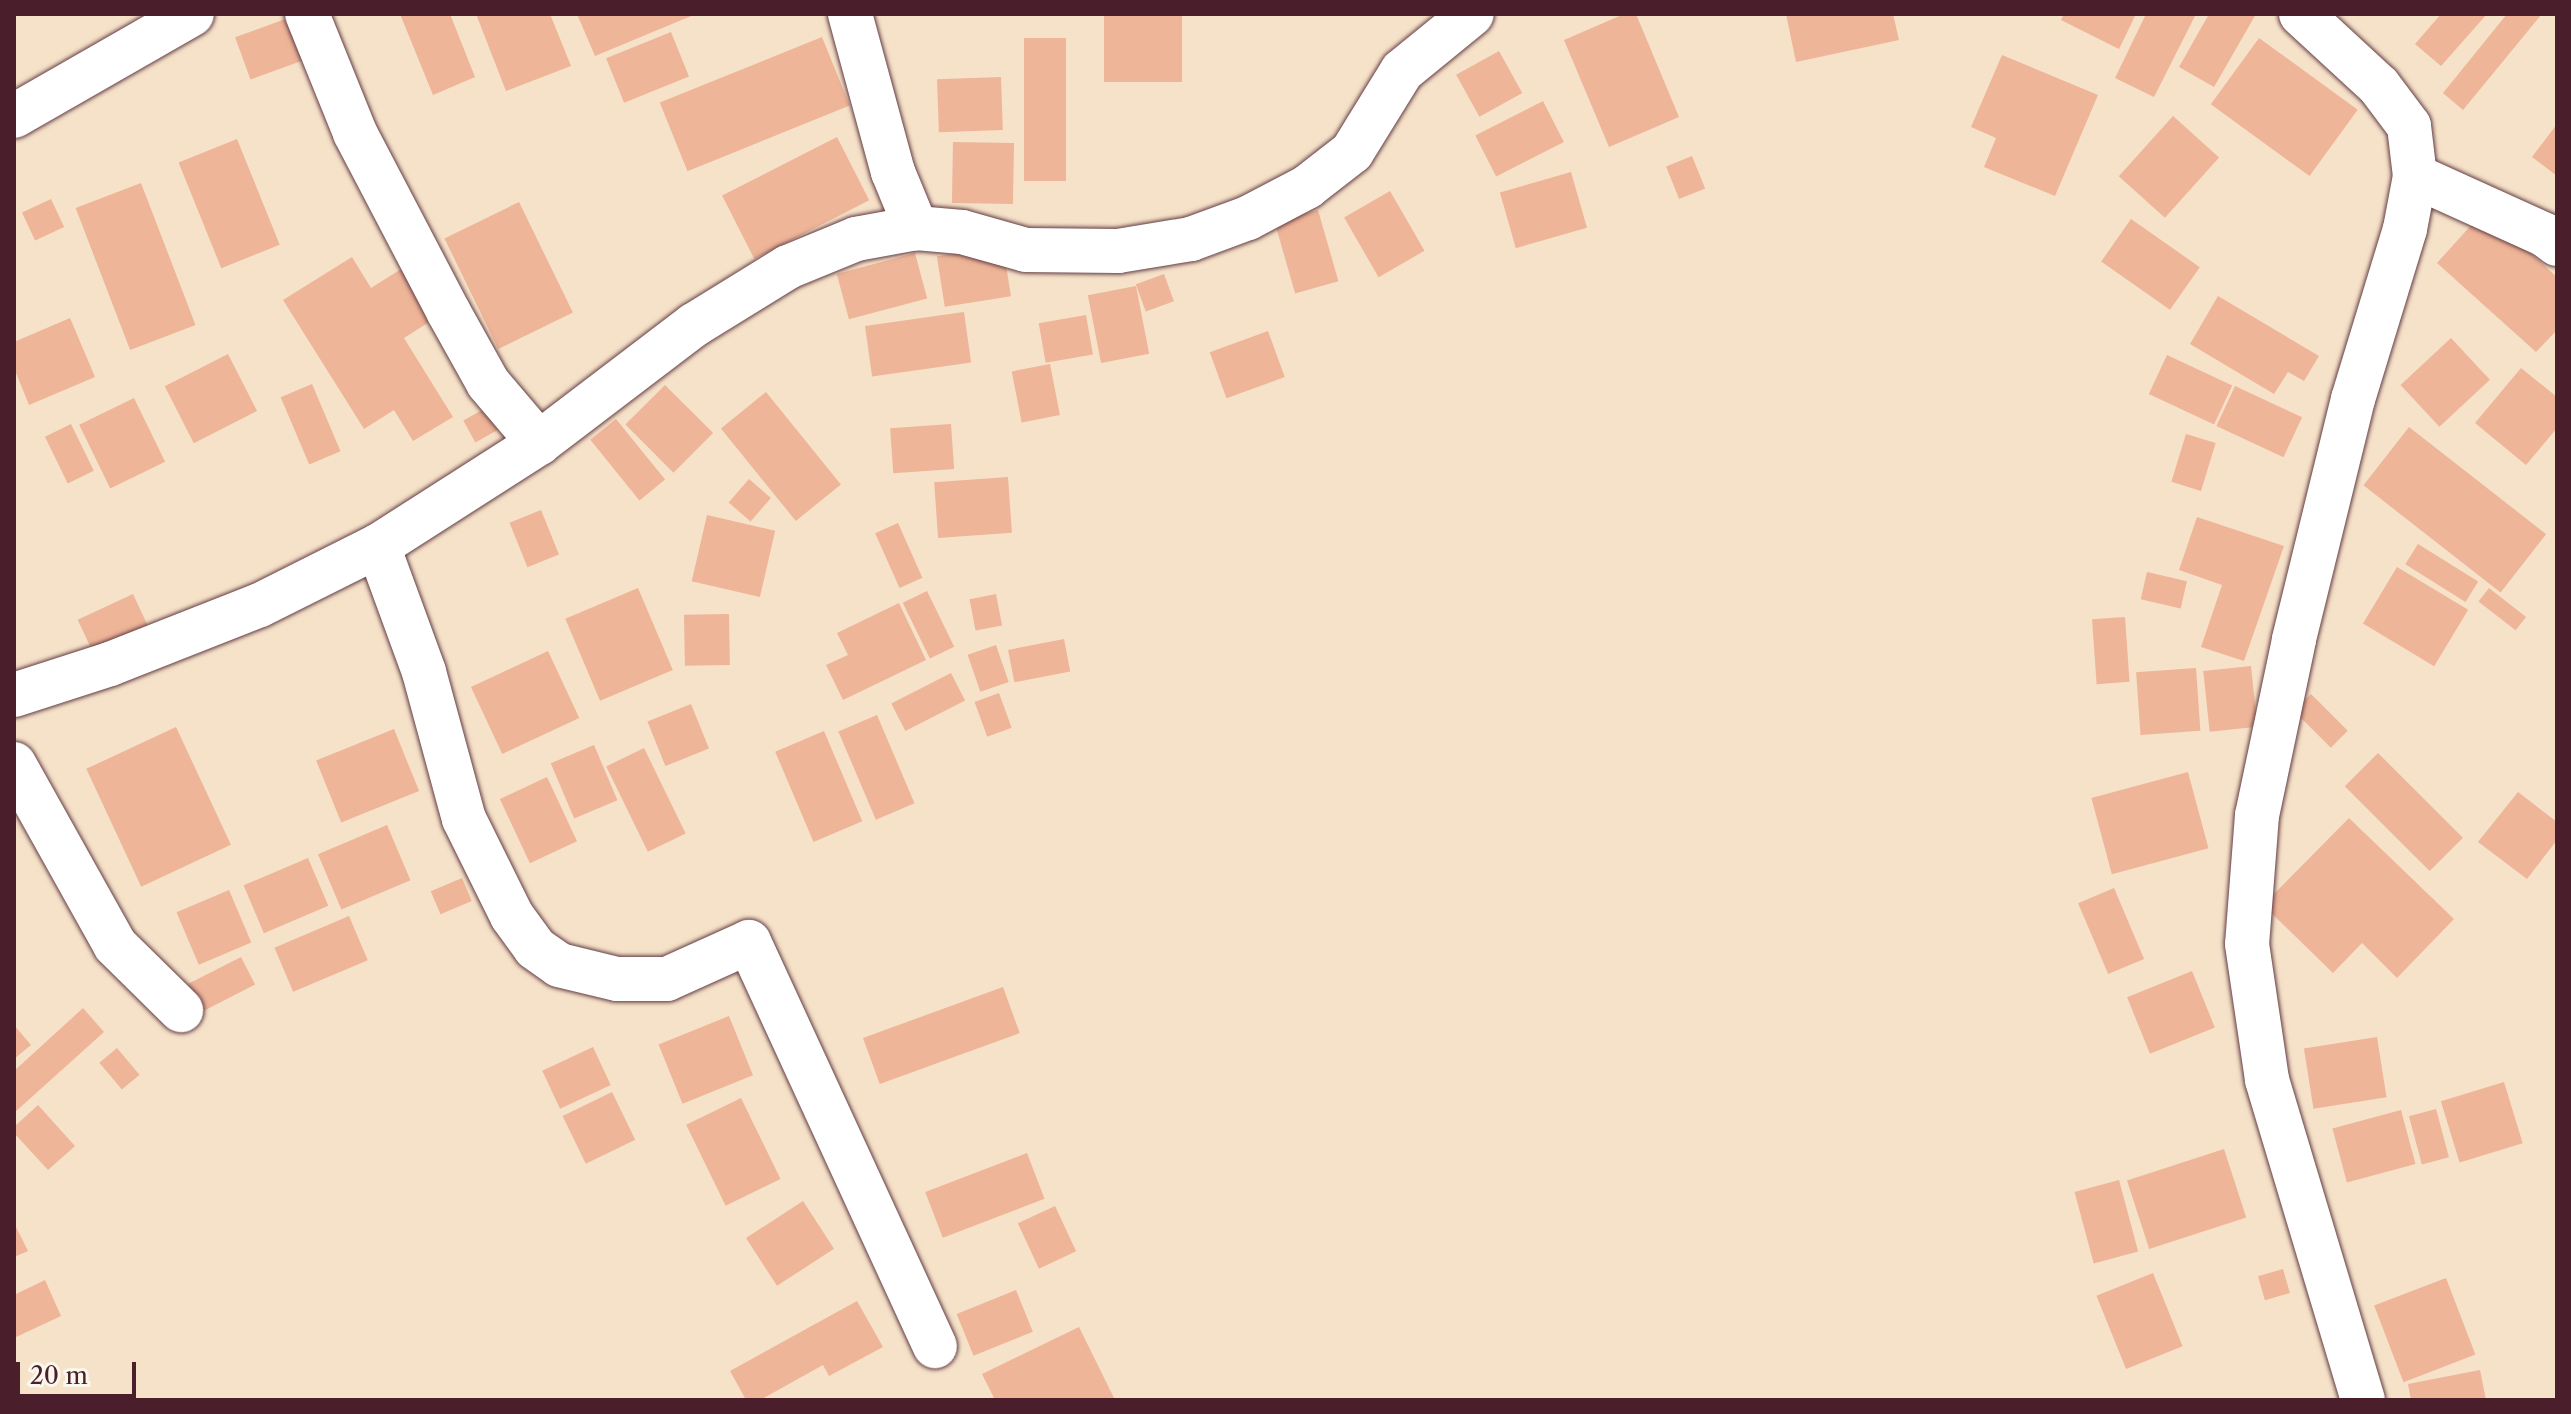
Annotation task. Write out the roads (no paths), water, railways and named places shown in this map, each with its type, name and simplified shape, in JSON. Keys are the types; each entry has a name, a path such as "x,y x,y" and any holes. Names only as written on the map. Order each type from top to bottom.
{"street":[{"path":"14,116 192,14"},
{"path":"307,14 355,133 448,311 488,383 539,443"},
{"path":"850,14 893,172 916,228"},
{"path":"14,695 110,664 260,605 378,546 539,443 694,325 788,267 856,239 916,228 962,232 1026,250 1118,251 1191,239 1248,218 1307,187 1352,152 1402,71 1472,14"},
{"path":"2301,14 2379,86 2409,126 2415,176 2405,229 2353,399 2294,640 2257,815 2247,944 2267,1080 2363,1400"},
{"path":"2415,176 2545,235 2557,244"},
{"path":"378,546 424,672 464,819 512,916 535,948 559,965 617,979 667,979 749,942 935,1346"},
{"path":"14,764 115,945 181,1010"}]}
